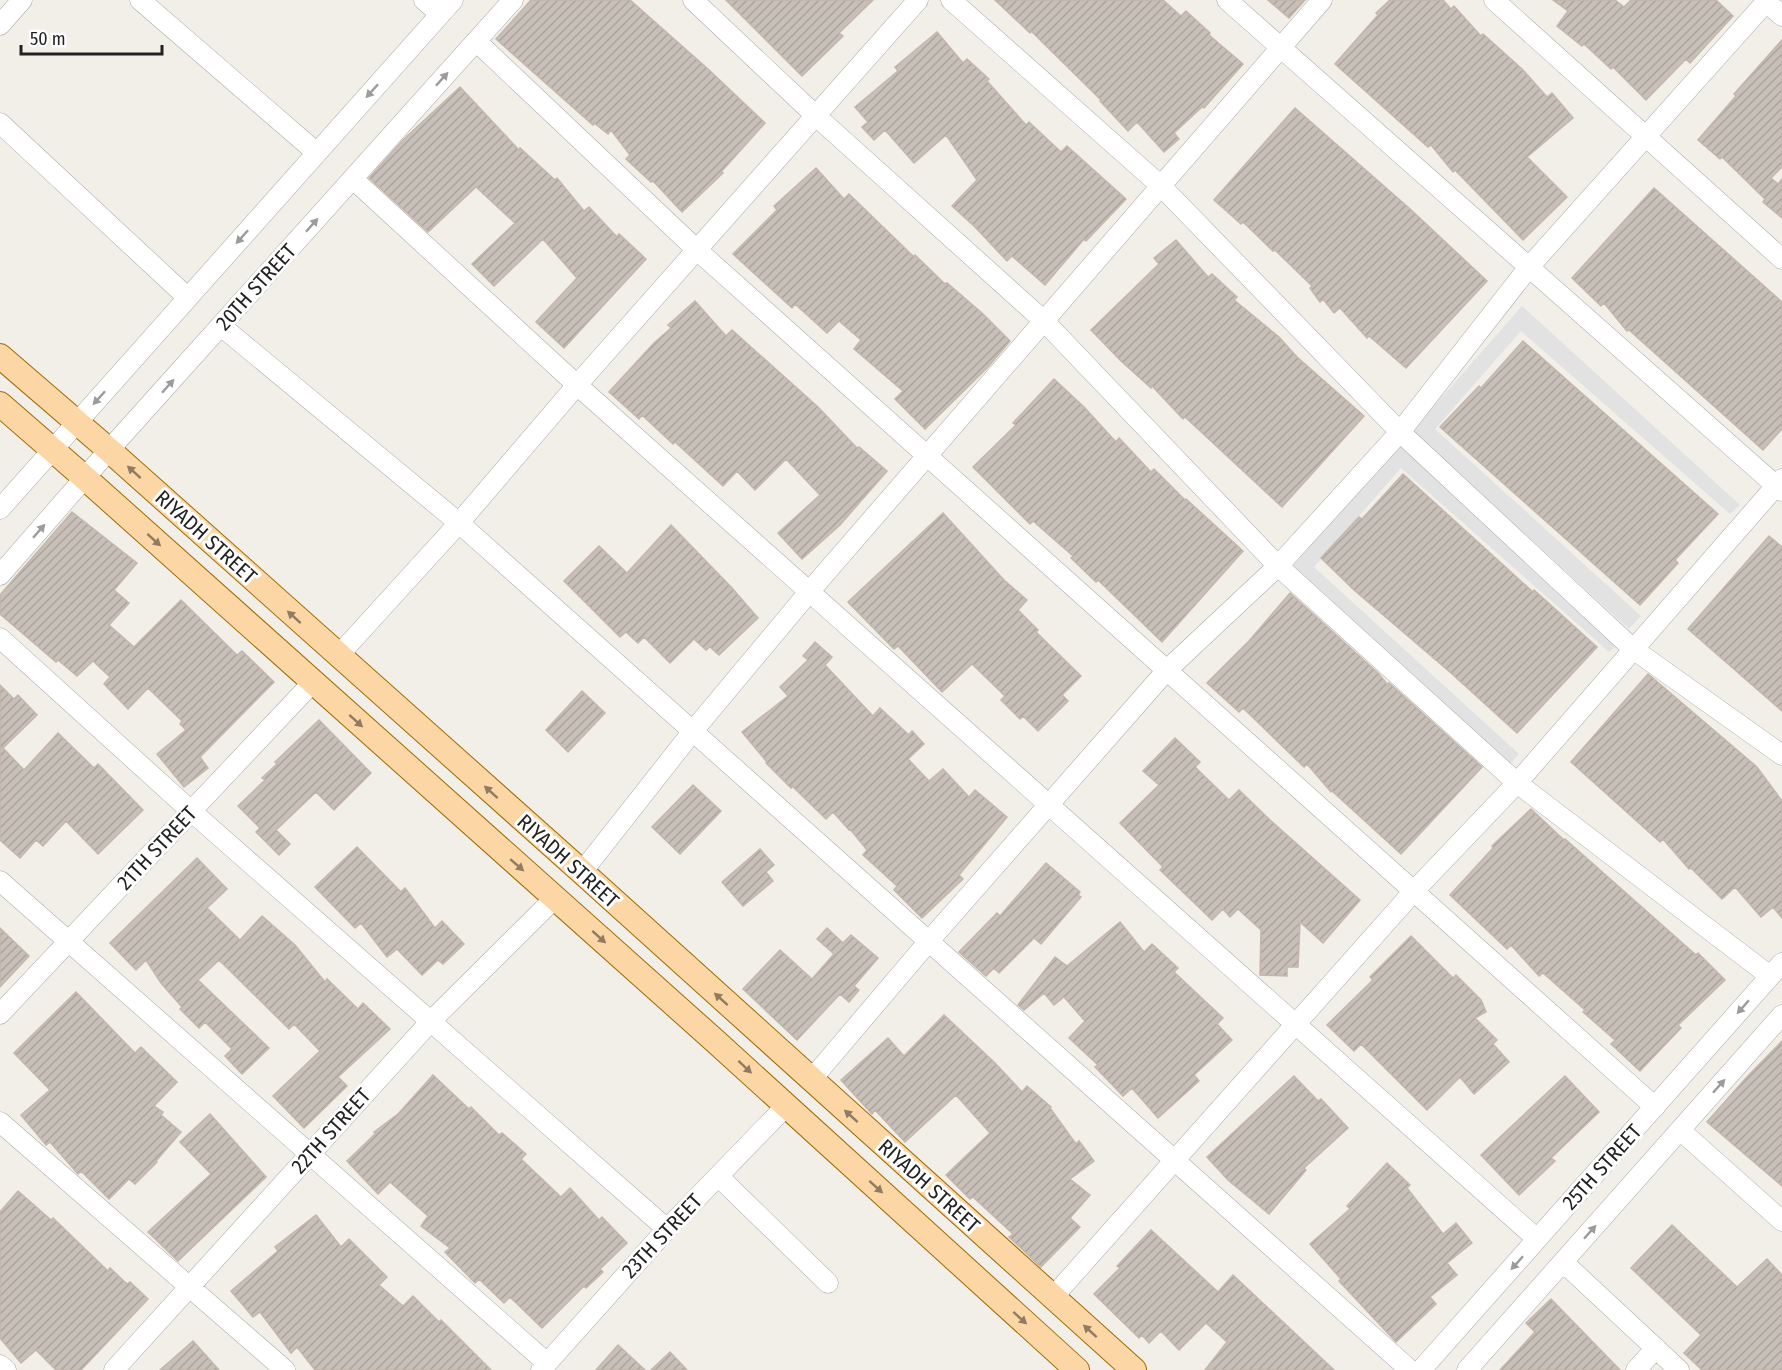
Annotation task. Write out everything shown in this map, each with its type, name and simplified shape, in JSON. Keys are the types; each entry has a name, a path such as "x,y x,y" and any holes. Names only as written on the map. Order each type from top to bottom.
{"main road":[{"name":"RIYADH STREET","path":"0,356 76,424 109,450 582,872 1134,1370"},
{"name":"RIYADH STREET","path":"0,404 86,478 555,898 1077,1370"}],"street":[{"path":"0,25 22,0"},
{"path":"140,0 317,153"},
{"path":"424,0 446,7"},
{"name":"20TH STREET","path":"0,575 109,450 513,0"},
{"path":"693,0 816,116 1044,321 1278,566 1517,783 1776,970"},
{"path":"338,656 459,523 577,385 918,0"},
{"path":"951,0 1161,186 1400,432 1633,650 1782,755"},
{"path":"1053,1297 1414,891 1517,783 1780,486 1227,0"},
{"path":"582,872 693,731 809,592 1322,0"},
{"path":"1494,0 1782,259"},
{"path":"811,1080 928,941 1167,670 1278,566 1400,432 1529,267 1765,1 1782,16"},
{"name":"20TH STREET","path":"0,509 446,7"},
{"path":"476,41 697,250 1655,1107"},
{"path":"0,123 188,298"},
{"path":"353,179 577,385 1538,1239"},
{"path":"221,326 459,523 1410,1370"},
{"path":"0,638 191,811 667,1229"},
{"name":"21TH STREET","path":"0,1014 313,682"},
{"path":"0,881 544,1367"},
{"name":"22TH STREET","path":"114,1370 431,1022 555,898"},
{"name":"25TH STREET","path":"1421,1370 1776,970"},
{"name":"25TH STREET","path":"1467,1370 1782,1015"},
{"name":"23TH STREET","path":"544,1367 667,1229 786,1106"},
{"path":"0,1122 285,1370"},
{"path":"1680,1130 1782,1221"},
{"path":"718,1176 828,1283"},
{"path":"1563,1262 1679,1370"},
{"path":"1636,1370 1656,1348"},
{"path":"0,1365 6,1370"}],"shaded area":[{"path":"1522,306 1740,505 1730,514 1521,331 1435,429 1641,616 1629,629 1412,431"},
{"path":"1401,443 1619,643 1609,652 1401,468 1314,567 1519,754 1508,766 1291,568"}],"building":[{"path":"531,0 630,0 765,123 721,172 723,173 682,212 653,181 651,182 626,159 630,155 611,130 608,134 594,123 593,125 496,39"},
{"path":"726,0 873,0 839,33 843,36 802,76"},
{"path":"995,0 1163,0 1181,16 1186,11 1210,33 1209,35 1243,64 1204,108 1203,106 1174,133 1179,139 1164,152 1137,122 1128,131 1101,100 1031,31 1030,33"},
{"path":"1268,0 1305,0 1289,18"},
{"path":"1390,0 1443,0 1451,9 1454,6 1481,36 1483,34 1522,69 1547,97 1552,93 1573,118 1527,157 1567,197 1523,240 1455,170 1453,172 1431,145 1428,147 1335,64 1378,15 1376,13"},
{"path":"1553,0 1615,0 1624,7 1631,0 1716,0 1733,16 1690,63 1686,59 1646,100 1613,67 1611,69 1584,44 1582,46 1557,26 1568,11"},
{"path":"937,32 963,63 967,59 989,79 987,81 1026,125 1029,122 1061,152 1067,146 1126,199 1086,241 1084,239 1045,285 1012,256 1007,261 952,206 977,180 946,135 914,163 885,130 874,140 862,127 868,122 855,107 898,71 895,67"},
{"path":"1782,40 1782,167 1771,178 1778,184 1782,179 1782,218 1763,202 1765,199 1722,157 1720,159 1698,140 1736,96 1734,94"},
{"path":"460,87 519,150 520,148 555,180 557,178 584,211 589,207 617,237 619,234 646,259 564,348 536,322 577,278 543,239 494,286 472,264 515,223 476,187 428,232 369,178 403,140"},
{"path":"1295,108 1409,208 1487,281 1406,368 1369,336 1367,338 1340,308 1334,313 1323,299 1320,302 1310,288 1312,286 1275,250 1273,251 1243,222 1241,224 1214,200"},
{"path":"816,168 844,199 849,194 914,257 915,255 945,284 947,283 982,313 1010,341 988,367 925,429 895,399 903,391 854,349 861,340 839,321 827,333 795,304 792,308 733,254 777,210 774,206"},
{"path":"1654,188 1782,302 1782,429 1763,450 1629,330 1627,331 1604,303 1601,306 1572,278"},
{"path":"1176,240 1208,277 1212,274 1237,297 1234,300 1279,337 1297,357 1364,416 1282,507 1185,417 1183,419 1152,386 1151,388 1121,361 1091,330 1159,264 1154,258"},
{"path":"695,301 726,336 732,330 818,407 857,448 859,447 887,471 840,525 802,559 778,533 820,495 786,459 755,490 737,471 723,486 675,442 673,444 642,415 639,419 609,392 671,328 668,325"},
{"path":"1523,341 1718,514 1675,560 1678,563 1640,605 1440,427 1479,386 1481,388"},
{"path":"1054,379 1116,442 1119,438 1151,472 1154,469 1243,551 1162,642 1098,580 1096,582 1071,558 1073,556 1033,521 1030,524 973,467 1016,425 1013,423"},
{"path":"1403,474 1597,647 1517,733 1354,590 1321,558 1359,517 1362,519"},
{"path":"72,512 137,563 114,590 129,603 109,625 134,647 181,600 237,655 242,651 274,682 200,757 208,768 184,787 157,754 186,730 180,724 182,721 148,688 128,709 104,684 110,677 93,661 77,676 58,660 56,662 0,614 0,595"},
{"path":"943,513 1004,580 1027,600 1018,610 1038,630 1036,632 1081,676 1062,695 1068,701 1038,731 1023,716 1020,719 1001,700 1005,696 972,664 942,692 898,646 894,649 848,602"},
{"path":"671,525 758,618 719,655 710,647 706,650 694,639 670,663 644,637 638,643 626,632 620,637 564,581 599,546 627,573"},
{"path":"1769,536 1782,547 1782,711 1688,629"},
{"path":"1290,593 1379,674 1387,684 1389,683 1482,767 1401,854 1331,792 1307,764 1304,767 1243,708 1239,712 1207,683 1249,641"},
{"path":"815,642 832,657 825,665 873,716 880,708 909,735 912,731 924,744 908,759 929,781 943,769 969,797 975,790 1007,817 959,875 963,879 922,918 894,890 897,886 863,855 867,850 850,829 833,812 826,819 792,786 791,788 766,763 742,732 788,696 780,687 808,660 803,656"},
{"path":"1648,674 1757,767 1782,801 1782,918 1773,907 1761,917 1735,887 1722,899 1691,868 1689,869 1663,839 1660,842 1571,762"},
{"path":"0,685 14,699 18,695 37,715 3,748 24,770 58,733 94,768 98,764 143,810 98,854 66,821 43,846 36,840 20,858 0,840"},
{"path":"582,691 605,713 568,752 546,730"},
{"path":"319,720 371,773 334,810 316,792 276,830 290,844 279,855 256,832 260,828 238,806 265,780 262,778 277,764 275,762"},
{"path":"1175,738 1200,762 1195,767 1229,800 1239,790 1360,900 1323,943 1300,922 1298,967 1287,967 1287,976 1260,975 1261,930 1238,909 1230,917 1223,909 1212,920 1160,870 1163,867 1120,823 1159,785 1143,771"},
{"path":"693,785 721,811 680,854 652,827"},
{"path":"1531,809 1696,955 1698,953 1725,980 1678,1025 1681,1028 1640,1071 1611,1044 1615,1040 1583,1012 1585,1010 1543,973 1539,976 1511,945 1507,949 1450,895 1493,848 1492,846"},
{"path":"357,847 401,892 405,888 435,928 442,921 464,944 443,964 438,960 422,975 397,949 387,957 361,923 355,928 315,887"},
{"path":"760,849 774,865 766,872 773,881 743,906 722,882"},
{"path":"197,858 227,889 207,908 240,940 262,916 295,945 325,982 327,979 358,1009 363,1003 390,1029 338,1077 347,1086 304,1128 273,1096 320,1051 294,1024 289,1029 219,960 198,980 269,1048 242,1074 225,1056 232,1049 205,1022 199,1028 180,1009 182,1007 161,983 146,960 136,970 110,943"},
{"path":"1046,863 1080,892 1078,895 1081,897 1041,944 1034,938 999,973 994,968 986,976 959,952 997,913 1000,916"},
{"path":"1120,922 1144,952 1152,944 1178,968 1174,972 1223,1018 1217,1024 1232,1040 1194,1075 1199,1081 1158,1118 1132,1088 1123,1096 1095,1067 1098,1065 1069,1038 1085,1021 1064,997 1054,1005 1044,993 1024,1010 1018,1005 1055,957 1067,966"},
{"path":"0,928 29,956 0,987"},
{"path":"827,928 843,943 851,935 878,958 854,986 859,990 849,1002 840,994 797,1040 743,989 780,950 812,979 834,954 817,939"},
{"path":"1411,936 1453,978 1456,975 1481,1000 1486,1012 1475,1018 1497,1040 1493,1044 1509,1062 1474,1094 1460,1077 1427,1110 1361,1044 1354,1051 1327,1025 1373,980 1370,977"},
{"path":"76,992 135,1053 141,1047 177,1082 154,1106 163,1112 161,1115 181,1132 157,1162 135,1184 129,1179 109,1199 81,1171 78,1174 50,1142 46,1145 21,1115 50,1090 14,1053"},
{"path":"944,1015 1022,1092 1027,1086 1051,1107 1076,1144 1079,1141 1094,1161 1070,1179 1090,1195 1070,1218 1080,1227 1041,1267 1009,1237 1013,1234 973,1197 970,1199 946,1175 990,1133 956,1095 905,1142 875,1110 872,1114 841,1080 888,1038 904,1056"},
{"path":"1782,1041 1782,1186 1707,1122"},
{"path":"433,1075 469,1109 471,1107 499,1135 502,1133 526,1154 521,1159 561,1197 570,1188 599,1220 602,1217 627,1243 600,1269 603,1272 586,1288 584,1286 542,1328 510,1297 504,1303 479,1279 475,1283 445,1252 450,1248 421,1226 428,1216 390,1182 378,1194 347,1161 376,1133 374,1132 398,1114"},
{"path":"1294,1076 1318,1101 1321,1099 1348,1128 1304,1168 1306,1170 1269,1214 1228,1180 1207,1157"},
{"path":"1565,1076 1599,1112 1551,1158 1555,1161 1519,1195 1481,1155"},
{"path":"210,1114 266,1177 178,1261 148,1232 211,1174 180,1142"},
{"path":"1387,1163 1410,1185 1407,1188 1443,1234 1456,1223 1472,1243 1447,1263 1457,1275 1430,1297 1436,1304 1396,1342 1339,1281 1341,1279 1310,1244 1350,1209 1347,1206"},
{"path":"18,1191 51,1220 53,1218 108,1271 110,1268 148,1299 81,1370 56,1370 36,1350 21,1363 0,1338 0,1212"},
{"path":"316,1215 341,1247 349,1239 387,1277 379,1285 403,1306 413,1296 439,1322 441,1320 491,1370 315,1370 297,1347 291,1353 260,1312 253,1317 231,1291 278,1251 275,1247"},
{"path":"1672,1225 1737,1287 1767,1259 1782,1275 1782,1370 1702,1370 1684,1353 1701,1335 1631,1268"},
{"path":"1151,1230 1218,1292 1233,1275 1334,1370 1205,1370 1227,1342 1206,1323 1179,1350 1161,1331 1149,1343 1142,1335 1139,1338 1094,1294 1120,1268 1117,1266"},
{"path":"1551,1299 1620,1370 1500,1370 1535,1332 1526,1323"},
{"path":"193,1341 219,1370 160,1370"},
{"path":"618,1345 645,1370 596,1370"},
{"path":"670,1352 687,1370 651,1370"}]}
